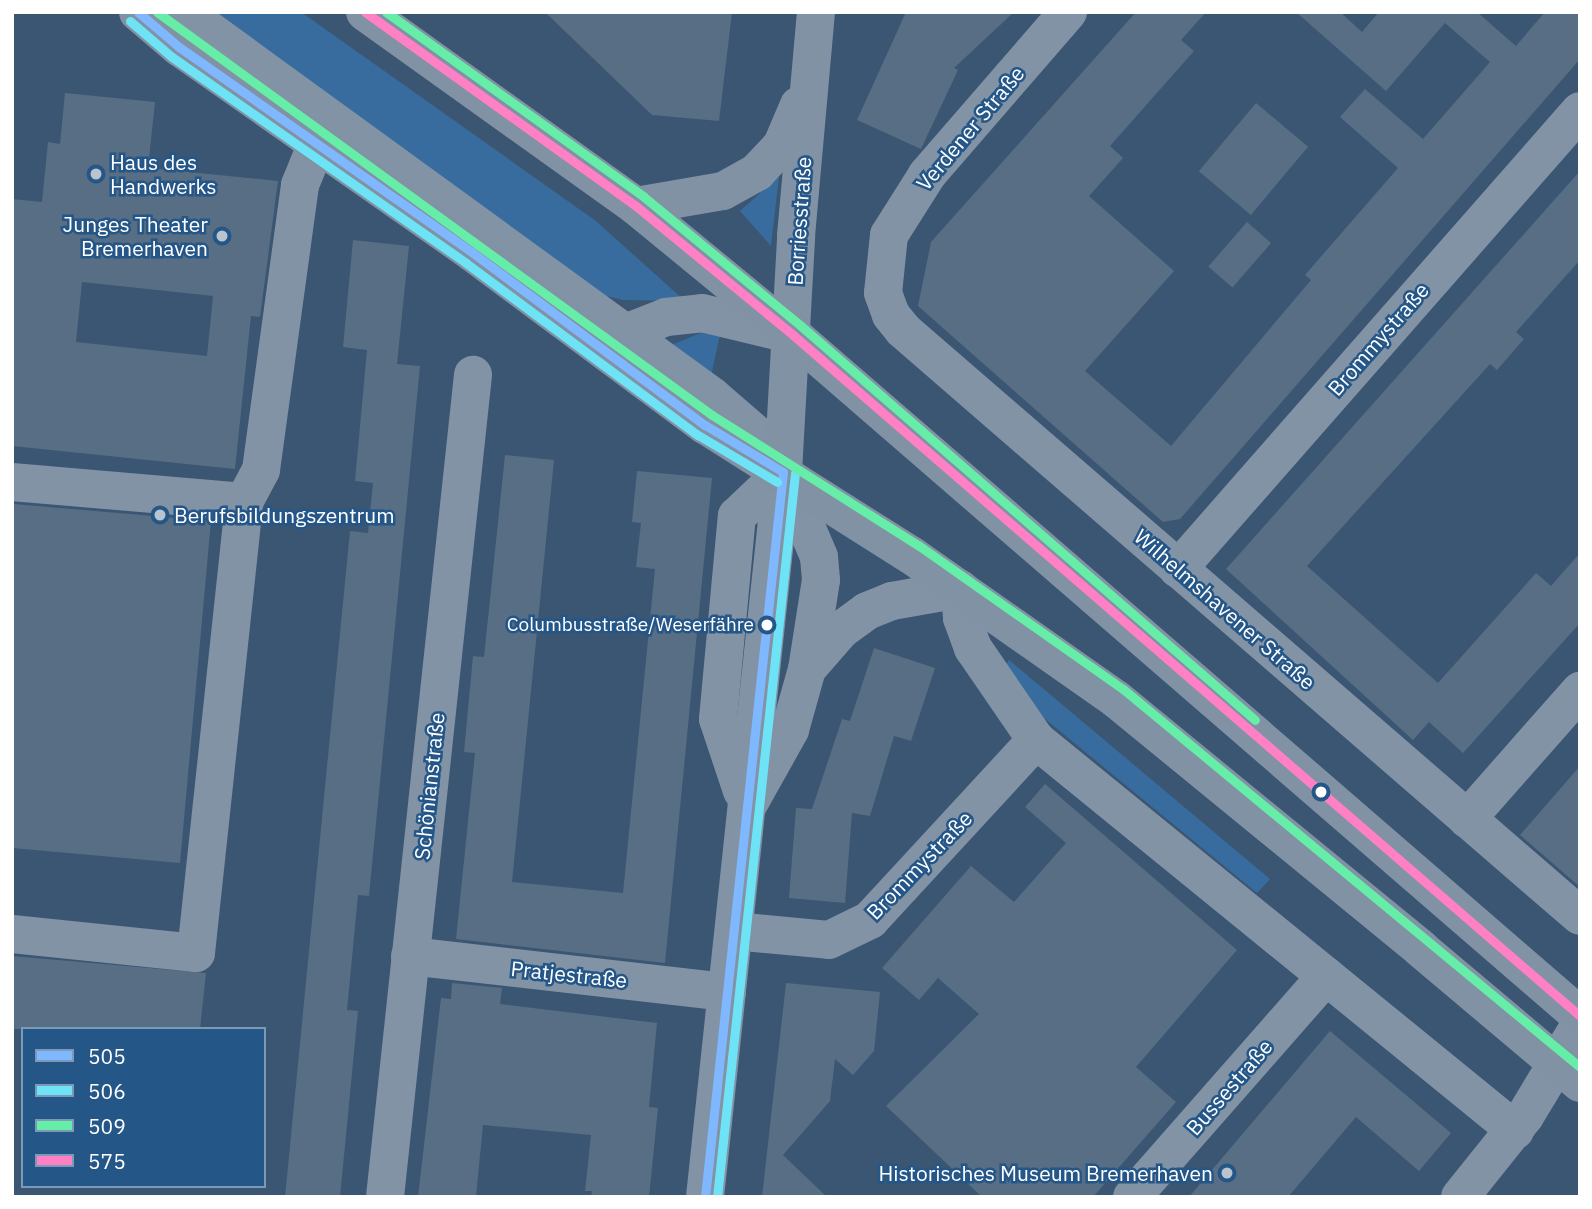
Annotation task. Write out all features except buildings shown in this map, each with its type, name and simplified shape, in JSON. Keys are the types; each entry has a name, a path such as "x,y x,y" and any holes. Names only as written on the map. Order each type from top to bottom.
{"main road":[{"path":"138,12 179,47 317,143 705,425 783,472 960,589 1116,699 1580,1083"},
{"path":"365,12 636,206 793,335 1580,1016"},
{"name":"Borriesstraße","path":"783,472 816,12"},
{"path":"636,206 723,191 757,172 782,145 810,77"}],"street":[{"path":"184,12 622,334 712,396 757,435 783,472"},
{"name":"Verdener Straße","path":"883,293 889,235 927,175 1068,12"},
{"name":"Brommystraße","path":"1178,569 1580,111"},
{"path":"12,934 196,953 244,502 261,470 300,186 317,143"},
{"name":"Wilhelmshavener Straße","path":"883,293 891,315 903,330 1580,916"},
{"path":"622,334 666,317 702,313 793,335"},
{"name":"Schönianstraße","path":"385,1197 473,375"},
{"name":"Borriesstraße","path":"705,1197 747,807 790,730 807,669 821,580 819,557 783,472 737,516 718,719 747,807"},
{"path":"12,482 244,502"},
{"path":"960,589 962,618 973,648 1036,740 1515,1130"},
{"name":"Borriesstraße","path":"807,669 841,630 867,611 892,601 960,589"},
{"path":"1467,819 1580,691"},
{"name":"Brommystraße","path":"734,931 829,940 870,920 1036,740"},
{"name":"Pratjestraße","path":"410,956 727,992"},
{"name":"Bussestraße","path":"1132,1197 1326,976"},
{"path":"1460,1197 1515,1130 1580,1025"}],"shaded area":[{"path":"212,12 301,12 596,221 685,301 623,300 599,294"},
{"path":"779,176 771,246 740,211"},
{"path":"703,332 720,335 711,376 669,346"},
{"path":"1009,660 1270,879 1257,893 1039,714 1006,664"}],"transit line":[{"name":"505","path":"138,12 179,47 473,253 705,425 783,472"},
{"name":"509","path":"157,12 712,415 918,545 1123,689 1580,1067"},
{"name":"575","path":"365,12 636,206 793,335 1580,1016"},
{"name":"509","path":"386,12 644,197 801,326 1255,720"},
{"name":"506","path":"130,21 172,57 466,263 698,435 777,482"},
{"name":"505","path":"705,1197 783,472"},
{"name":"506","path":"717,1197 795,473"}],"place":[{"name":"Haus des Handwerks","path":"96,174"},
{"name":"Junges Theater Bremerhaven","path":"222,236"},
{"name":"Berufsbildungszentrum","path":"160,515"},
{"name":"Columbusstraße/Weserfähre","path":"767,625"},
{"name":"Historisches Museum Bremerhaven","path":"1227,1173"}]}
